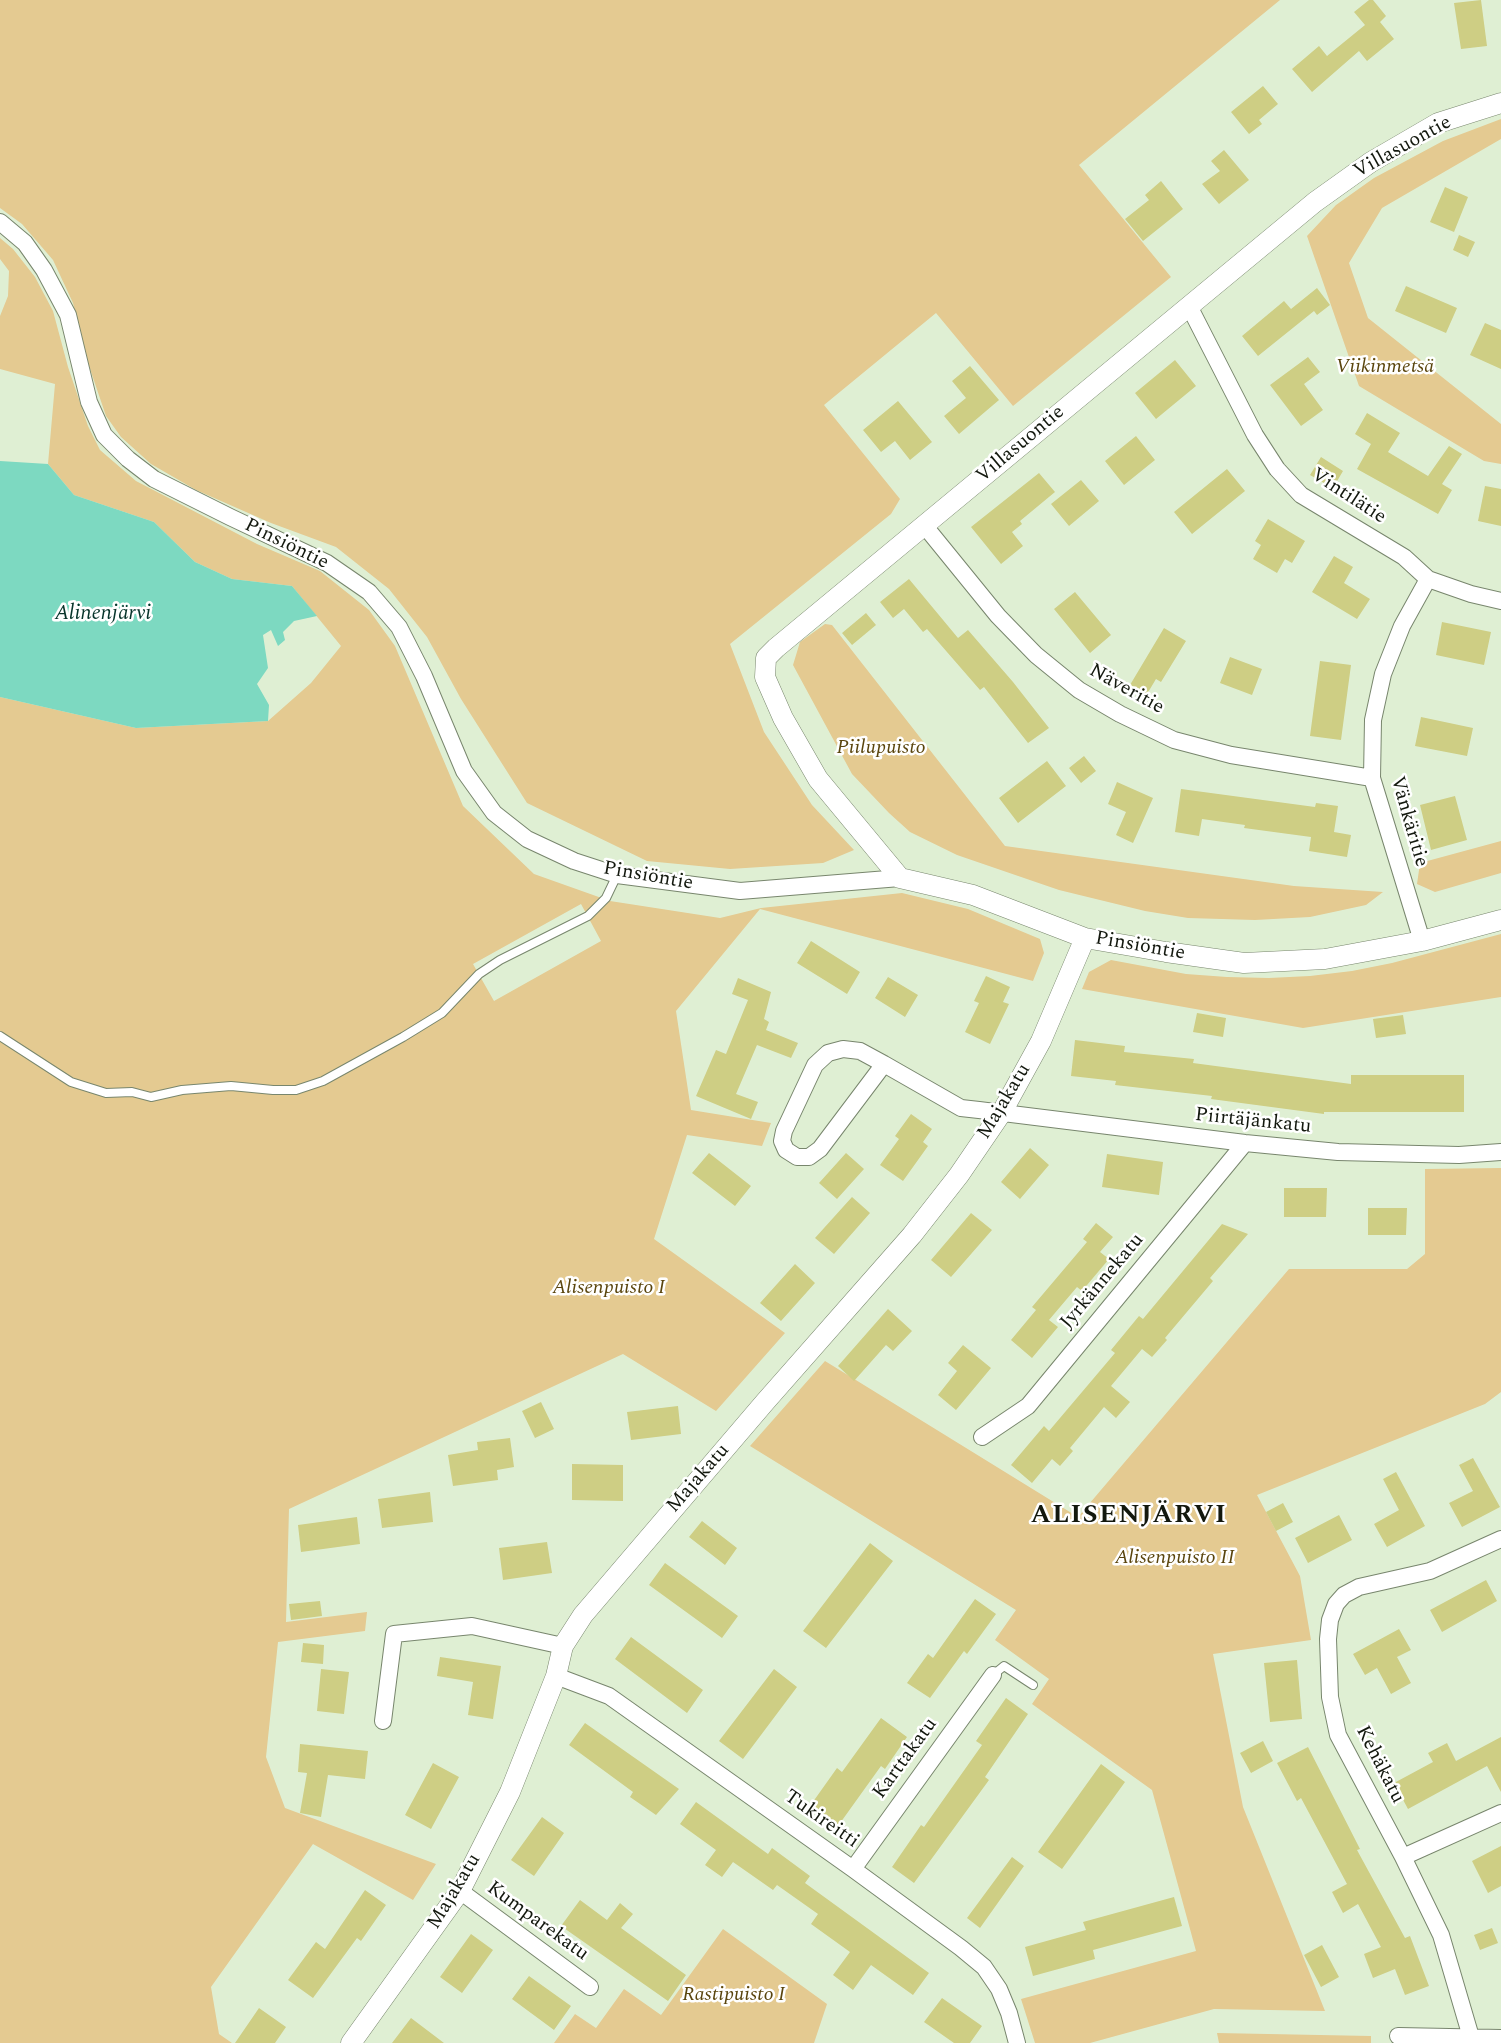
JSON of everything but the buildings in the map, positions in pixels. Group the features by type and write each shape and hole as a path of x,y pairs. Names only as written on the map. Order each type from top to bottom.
{"street":[{"name":"Villasuontie","path":"900,878 818,779 783,717 765,677 766,658 1315,202 1371,162 1438,123 1501,103"},
{"name":"Pinsiöntie","path":"0,222 25,243 38,261 68,315 89,402 104,435 128,459 154,479 230,518 327,563 369,591 399,627 464,771 494,813 527,839 574,861 617,875 740,891 900,878 972,895 1085,938 1244,963 1325,959 1422,941 1501,920"},
{"name":"Vintilätie","path":"1189,306 1255,435 1277,469 1301,495 1404,557 1428,579 1471,594 1501,601"},
{"name":"Näveritie","path":"924,525 998,616 1036,655 1079,690 1120,714 1174,740 1230,755 1372,778"},
{"name":"Vänkäritie","path":"1422,941 1372,778 1373,720 1383,675 1402,626 1428,579"},
{"name":"Majakatu","path":"351,2043 460,1891 510,1792 556,1676 563,1646 583,1615 765,1402 912,1235 959,1175 1002,1112 1041,1041 1085,938"},
{"name":"Piirtäjänkatu","path":"884,1064 820,1149 809,1157 797,1157 786,1150 782,1141 784,1131 815,1065 828,1053 843,1049 860,1050 961,1108 1245,1143 1338,1152 1458,1155 1501,1152"},
{"name":"Jyrkännekatu","path":"982,1437 1028,1406 1245,1143"},
{"name":"Kehäkatu","path":"1471,2037 1441,1935 1403,1857 1338,1735 1330,1697 1330,1620 1336,1604 1344,1595 1359,1587 1430,1571 1501,1539"},
{"path":"383,1721 394,1634 472,1626 563,1646"},
{"name":"Karttakatu","path":"853,1869 993,1675"},
{"name":"Tukireitti","path":"556,1676 609,1696 853,1869 984,1967 999,1989 1009,2013 1017,2043"},
{"path":"1403,1857 1501,1813"},
{"name":"Kumparekatu","path":"460,1891 590,1987"},
{"path":"1398,2036 1501,2038"}],"lane":[{"path":"0,1036 70,1082 106,1093 132,1092 151,1097 182,1090 231,1086 296,1090 323,1081 403,1037 442,1012 479,974 500,960 588,916 606,898 617,875"},
{"path":"993,1675 1004,1666 1033,1685"}],"green space":[{"path":"0,0 1280,0 1079,165 1171,277 1013,406 936,313 824,405 900,499 891,514 730,644 764,732 812,805 854,850 823,863 730,869 647,861 527,803 461,699 427,637 389,589 336,547 271,523 196,490 151,464 121,437 106,416 88,363 73,303 53,260 22,224 0,208"},
{"name":"Viikinmetsä","path":"1501,119 1501,139 1382,208 1349,263 1368,318 1501,424 1501,464 1484,461 1359,386 1307,236 1336,205 1374,178 1443,141"},
{"name":"Alisenpuisto I","path":"0,238 13,249 35,277 53,311 68,367 88,426 100,450 136,481 257,544 320,571 369,610 395,646 463,806 534,874 610,901 720,918 761,908 902,893 968,909 1040,939 1044,953 1033,981 760,909 676,1011 691,1110 771,1123 762,1146 687,1135 654,1239 785,1333 716,1411 623,1354 289,1509 286,1622 367,1612 365,1631 278,1642 266,1757 285,1808 436,1864 413,1900 313,1844 211,1987 219,2034 232,2043 0,2043 0,697 136,728 268,721 311,683 341,646 292,586 232,579 195,562 154,522 74,495 48,464 55,384 0,369 0,316 8,296 9,271 0,259","holes":["581,904 601,941 494,1001 473,964"]},
{"name":"Piilupuisto","path":"825,624 832,625 1005,846 1294,886 1383,892 1366,905 1310,917 1255,920 1188,918 1145,911 1059,890 957,855 910,832 852,774 793,665 800,642"},
{"path":"1501,841 1501,873 1435,892 1417,884 1420,863"},
{"path":"1501,934 1501,997 1303,1028 1082,989 1089,972 1111,960 1186,974 1269,978 1310,976 1392,963"},
{"name":"Alisenpuisto II","path":"1501,1168 1501,1392 1485,1404 1257,1495 1300,1576 1311,1640 1213,1654 1243,1807 1325,2011 1214,2009 1090,2043 1035,2043 1021,1999 1196,1951 1152,1790 1032,1704 1049,1679 995,1640 1016,1610 750,1446 825,1361 1078,1517 1289,1269 1407,1269 1425,1254 1425,1169"},
{"name":"Rastipuisto I","path":"723,1929 827,2004 814,2043 554,2043 575,2014 596,2028 624,1989 661,2015"},
{"path":"1217,2033 1371,2036 1371,2043 1219,2043"}],"water":[{"name":"Alinenjärvi","path":"0,461 48,464 74,495 154,522 195,562 232,579 292,586 317,616 294,621 283,632 285,640 278,646 271,630 263,635 268,668 257,684 269,705 268,721 136,728 0,697"}],"district":[{"name":"ALISENJÄRVI","path":"1129,1517"}]}
